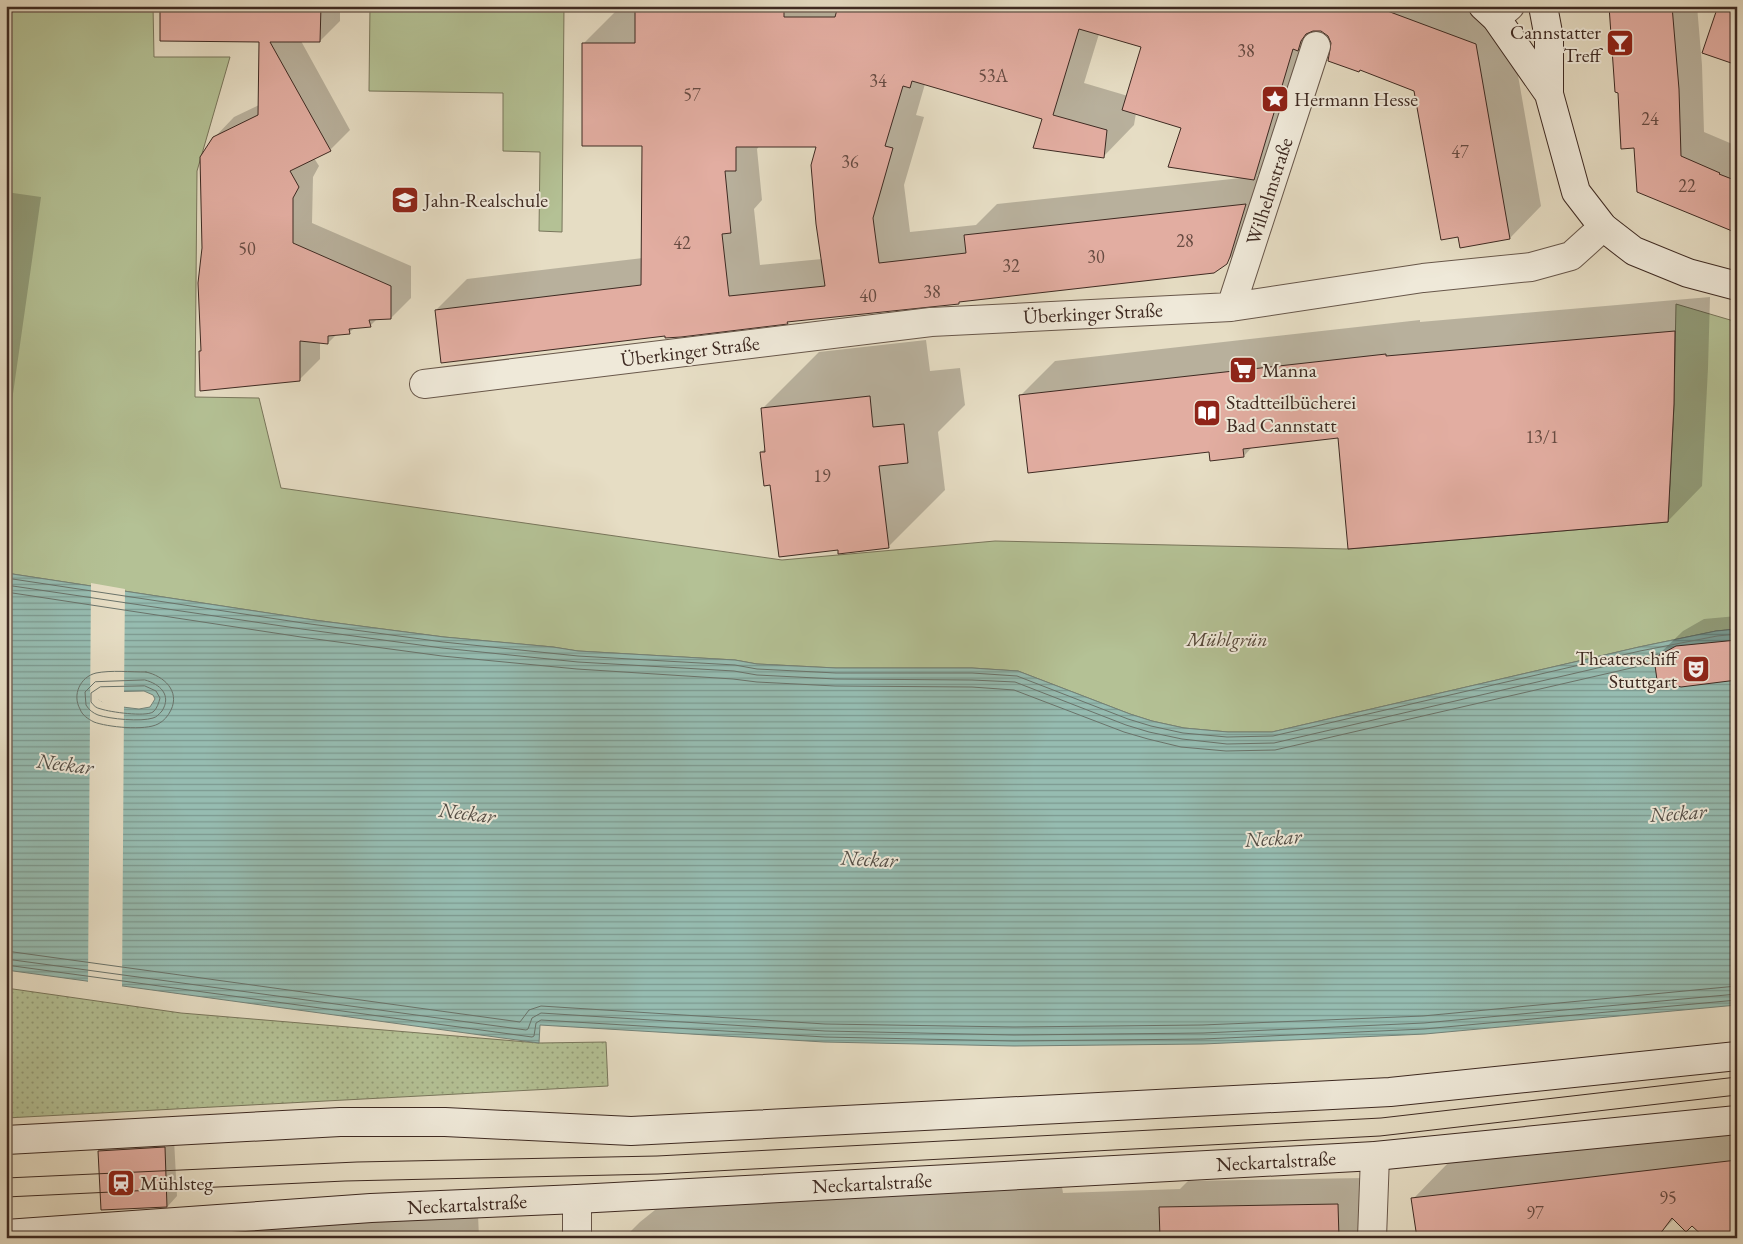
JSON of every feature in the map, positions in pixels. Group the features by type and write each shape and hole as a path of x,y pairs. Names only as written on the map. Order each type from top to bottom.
{"main road":[{"path":"1543,6 1549,38 1549,94 1576,192 1604,227 1634,251 1688,273 1737,286"},
{"path":"1496,10 1549,94"},
{"name":"Wilhelmstraße","path":"1231,307 1316,46"},
{"name":"Überkinger Straße","path":"424,384 931,322 1231,307 1424,278 1531,267 1571,256 1604,227"},
{"path":"6,1140 340,1122 445,1122 631,1131 1390,1092 1737,1056"},
{"name":"Neckartalstraße","path":"6,1234 371,1208 577,1199 1375,1156 1737,1120"},
{"path":"1372,1238 1375,1156"},
{"path":"576,1238 577,1199"}],"green space":[{"name":"Mühlgrün","path":"6,6 153,6 154,57 230,57 197,171 195,397 259,398 281,488 782,560 995,541 1348,549 1668,522 1674,404 1676,304 1737,322 1737,629 1716,631 1639,647 1272,732 1228,732 1184,728 1152,721 1018,671 972,668 836,668 578,651 444,637 314,620 6,573"},
{"path":"370,6 564,6 562,232 539,231 540,152 503,151 503,93 369,91"},
{"path":"6,988 181,1013 539,1043 606,1042 608,1086 6,1118"}],"water":[{"name":"Neckar","path":"6,573 314,620 444,637 578,651 836,668 972,668 1018,671 1152,721 1184,728 1228,732 1272,732 1639,647 1716,631 1737,629 1737,1005 1425,1034 1203,1044 1014,1046 824,1042 540,1025 539,1043 6,970","holes":["144,691 153,695 155,699 150,707 139,709 106,705 95,698 100,692"]}],"pier":[{"path":"91,583 125,589 124,694 101,694 98,697 102,702 124,705 122,988 88,983"}],"building":[{"path":"160,6 321,6 320,42 270,42 331,151 290,171 299,187 293,198 293,243 391,286 391,319 369,320 371,327 349,329 350,334 328,336 328,344 300,341 300,381 200,391 199,351 201,351 198,283 202,248 200,157 213,137 258,115 259,42 160,41"},
{"path":"635,6 784,6 784,17 835,17 838,6 1374,6 1476,44 1510,239 1460,248 1458,237 1441,240 1414,91 1360,70 1359,72 1328,61 1331,43 1328,36 1321,31 1313,31 1306,34 1301,41 1298,51 1293,49 1254,180 1168,167 1181,128 1122,110 1141,47 1079,29 1053,115 1107,130 1104,158 1033,148 1042,119 912,81 910,88 903,86 885,146 893,148 873,218 879,263 966,253 964,235 1246,204 1227,264 1214,273 959,302 959,304 787,322 788,324 681,337 665,338 665,336 441,363 435,310 641,285 642,146 582,146 582,43 635,43","holes":["736,147 816,147 811,165 816,224 825,286 729,296 722,234 731,233 725,171 736,171"]},
{"path":"1609,6 1672,6 1679,89 1681,156 1737,181 1737,233 1637,192 1634,148 1621,149 1618,93 1615,92"},
{"path":"1718,6 1737,6 1737,65 1702,53"},
{"path":"1675,331 1674,404 1668,522 1348,549 1338,438 1243,449 1244,457 1210,461 1209,452 1028,473 1019,395 1386,354 1386,356"},
{"path":"870,396 873,427 904,424 908,463 879,466 889,548 838,554 838,550 779,557 770,485 764,486 760,452 765,452 761,408"},
{"name":"Theaterschiff Stuttgart","path":"1737,640 1737,680 1681,687 1657,680 1654,658 1676,646"},
{"path":"165,1147 167,1207 101,1210 98,1151"},
{"path":"1737,1160 1737,1238 1705,1238 1692,1226 1686,1232 1672,1218 1657,1238 1625,1238 1621,1234 1593,1238 1417,1238 1411,1198"},
{"path":"1338,1204 1339,1238 1160,1238 1159,1207"}],"tram line":[{"path":"6,1178 357,1162 657,1156 1381,1118 1737,1077"},
{"path":"6,1197 345,1181 658,1174 1380,1136 1737,1095"}],"place":[{"name":"Cannstatter Treff","path":"1620,43"},
{"name":"Hermann Hesse","path":"1275,99"},
{"name":"Jahn-Realschule","path":"405,200"},
{"name":"Manna","path":"1243,370"},
{"name":"Stadtteilbücherei Bad Cannstatt","path":"1207,413"},
{"name":"Theaterschiff Stuttgart","path":"1696,669"},
{"name":"Mühlsteg","path":"121,1183"}]}
